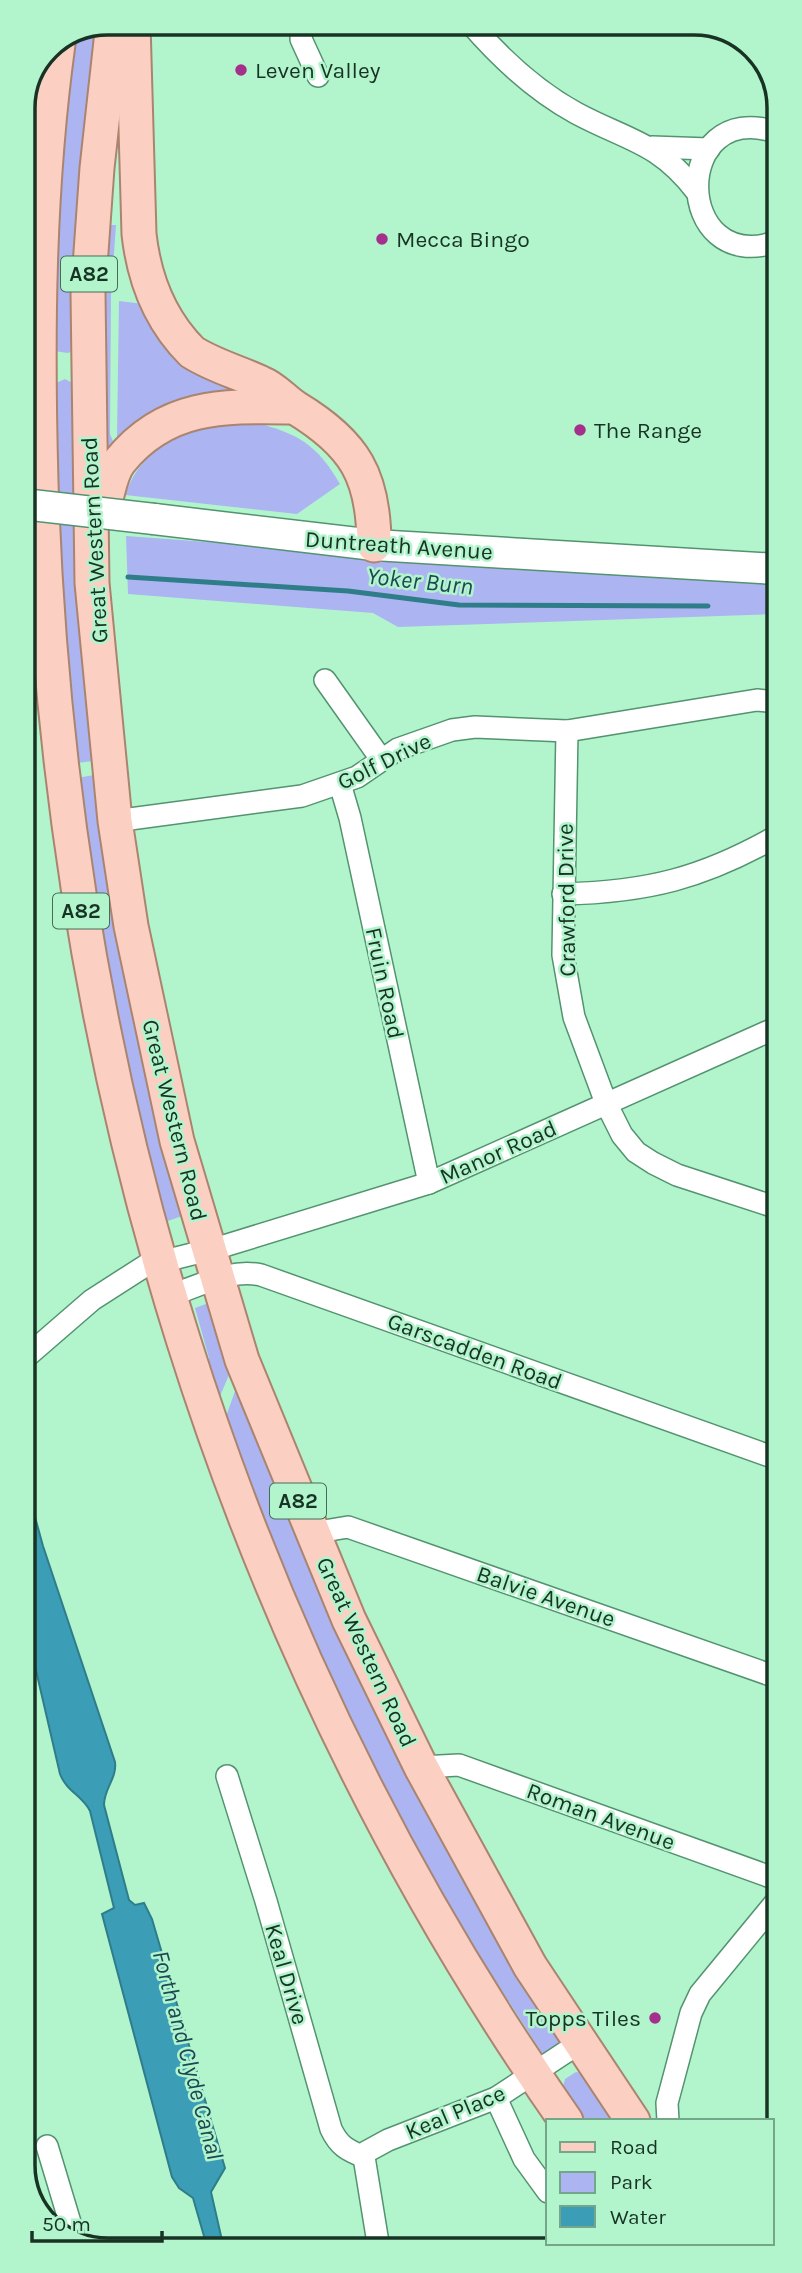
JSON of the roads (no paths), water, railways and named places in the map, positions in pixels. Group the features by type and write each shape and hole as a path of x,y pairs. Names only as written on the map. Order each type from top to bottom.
{"main road":[{"name":"Great Western Road","path":"112,35 97,168 88,293 95,630 102,666 116,821 131,926 159,1064 208,1249 256,1399 360,1644 421,1768 530,1966 632,2119"},
{"path":"133,35 139,234 142,266 155,301 181,341 192,352 280,392 293,407 331,431 358,466 372,502 374,545"},
{"name":"A82","path":"54,60 35,133 39,256 40,458 53,699 78,896 114,1083 161,1262 209,1424 289,1630 385,1826 463,1965 533,2075 565,2119"},
{"path":"91,526 104,507 109,480 120,462 164,426 215,406 293,407"},
{"path":"35,449 40,458"}],"street":[{"path":"301,35 318,76"},
{"path":"480,35 496,53 533,85 575,112 652,147 684,174 696,191"},
{"path":"767,129 739,130 728,134 709,149 697,173 696,191 700,209 711,228 732,242 767,248"},
{"path":"652,147 709,149"},
{"name":"Duntreath Avenue","path":"35,505 374,545 767,568"},
{"path":"325,680 381,759"},
{"name":"Golf Drive","path":"116,821 302,796 356,777 381,759 421,740 464,729 567,731 757,700 767,701"},
{"name":"Crawford Drive","path":"567,731 563,955 569,997 606,1103 622,1135 636,1152 653,1163 677,1175 767,1204"},
{"name":"Fruin Road","path":"340,784 350,817 429,1183"},
{"path":"563,894 606,893 669,883 730,861 767,841"},
{"name":"Manor Road","path":"35,1350 92,1300 136,1271 429,1183 767,1032"},
{"name":"Garscadden Road","path":"171,1295 229,1274 245,1271 261,1275 767,1455"},
{"name":"Balvie Avenue","path":"312,1533 348,1527 767,1674"},
{"name":"Roman Avenue","path":"421,1768 458,1765 767,1876"},
{"name":"Keal Drive","path":"227,1776 270,1912 331,2129 337,2143 345,2150 364,2157"},
{"path":"668,2119 667,2103 691,2013 701,1994 767,1913"},
{"name":"Keal Place","path":"364,2157 388,2140 496,2098 581,2042"},
{"path":"496,2098 524,2159 546,2189"},
{"path":"47,2146 72,2228"},
{"path":"364,2157 377,2238"}],"water":[{"name":"Forth and Clyde Canal","path":"35,1517 115,1762 104,1805 129,1900 135,1905 144,1903 152,1919 225,2168 211,2192 221,2238 205,2238 193,2198 179,2188 172,2177 102,1914 114,1908 90,1811 60,1774 35,1666"}],"waterway":[{"name":"Yoker Burn","path":"128,577 348,591 459,605 708,606"}],"place":[{"name":"Leven Valley","path":"241,70"},
{"name":"Mecca Bingo","path":"382,239"},
{"name":"The Range","path":"580,430"},
{"name":"Topps Tiles","path":"655,2018"}]}
